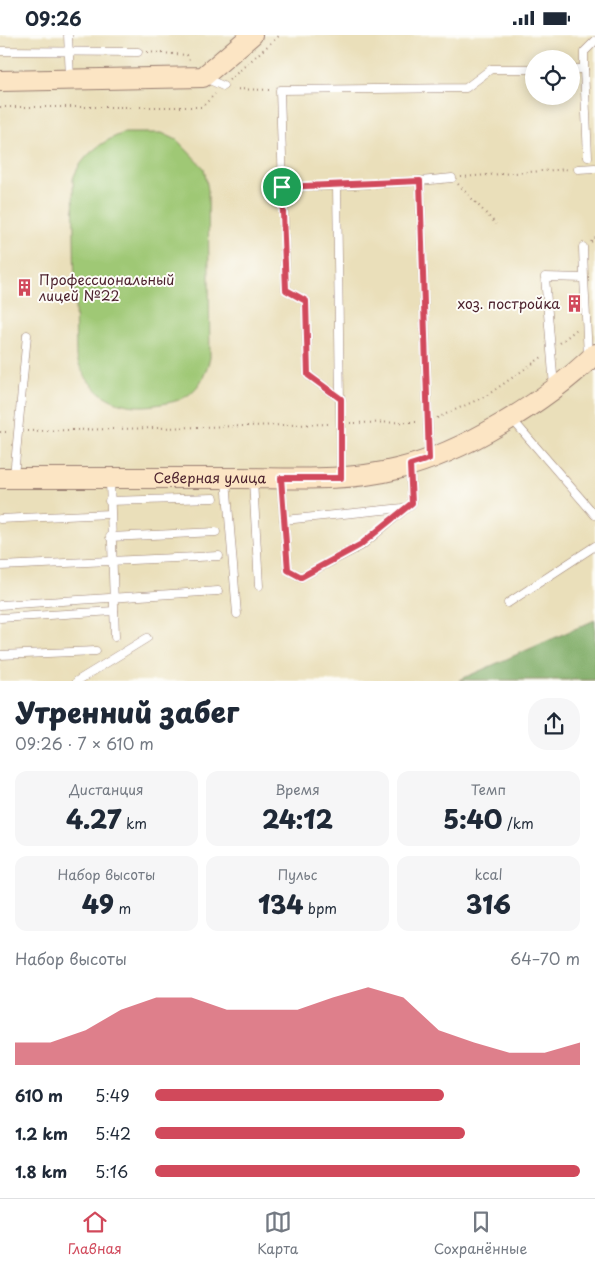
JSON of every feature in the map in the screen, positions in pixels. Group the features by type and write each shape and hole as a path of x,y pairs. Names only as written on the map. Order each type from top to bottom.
{"street":[{"path":"0,81 70,80 197,71 252,35"},
{"name":"Северная улица","path":"7,478 341,478 369,475 420,462 471,440 511,417 554,388 591,357"}],"lane":[{"path":"68,35 70,80"},
{"path":"588,157 584,52 595,41"},
{"path":"0,51 138,52"},
{"path":"341,399 308,375 306,301 286,290 280,90 466,89 491,69 525,69"},
{"path":"197,71 223,86"},
{"path":"578,169 595,168"},
{"path":"282,187 337,186 452,178"},
{"path":"281,478 288,570 301,577 360,545 403,508 412,503 428,421 420,181"},
{"path":"337,186 341,478"},
{"path":"582,247 586,321 591,357"},
{"path":"554,388 545,277 584,278"},
{"path":"7,478 18,431 27,335"},
{"path":"511,417 595,515"},
{"path":"110,478 110,537 115,637"},
{"path":"226,478 237,614"},
{"path":"252,478 259,586"},
{"path":"109,501 214,498"},
{"path":"284,520 403,508"},
{"path":"0,519 110,514"},
{"path":"110,537 216,532"},
{"path":"508,603 595,546"},
{"path":"0,566 219,556"},
{"path":"0,605 218,591"},
{"path":"0,618 114,611"},
{"path":"77,681 147,639"},
{"path":"0,655 96,651"}],"path":[{"path":"0,107 202,107 280,35"},
{"path":"138,52 187,55 197,71"},
{"path":"236,91 280,90"},
{"path":"452,178 578,169"},
{"path":"452,178 496,224"},
{"path":"0,432 428,421 454,413 486,397 551,351 586,321"}],"green space":[{"path":"124,133 162,133 177,140 204,168 208,190 210,358 206,372 196,388 182,399 146,406 120,403 98,392 82,371 76,357 73,179 81,163 93,150 108,140"},
{"path":"595,620 595,680 459,680"}],"place":[{"name":"Профессиональный лицей №22","path":"25,288"},
{"name":"хоз. постройка","path":"574,304"}],"route":[{"path":"420,181 429,459 410,465 412,503 403,508 360,545 301,577 288,570 281,478 341,478 341,399 308,375 306,301 286,290 282,187 420,181"}]}
